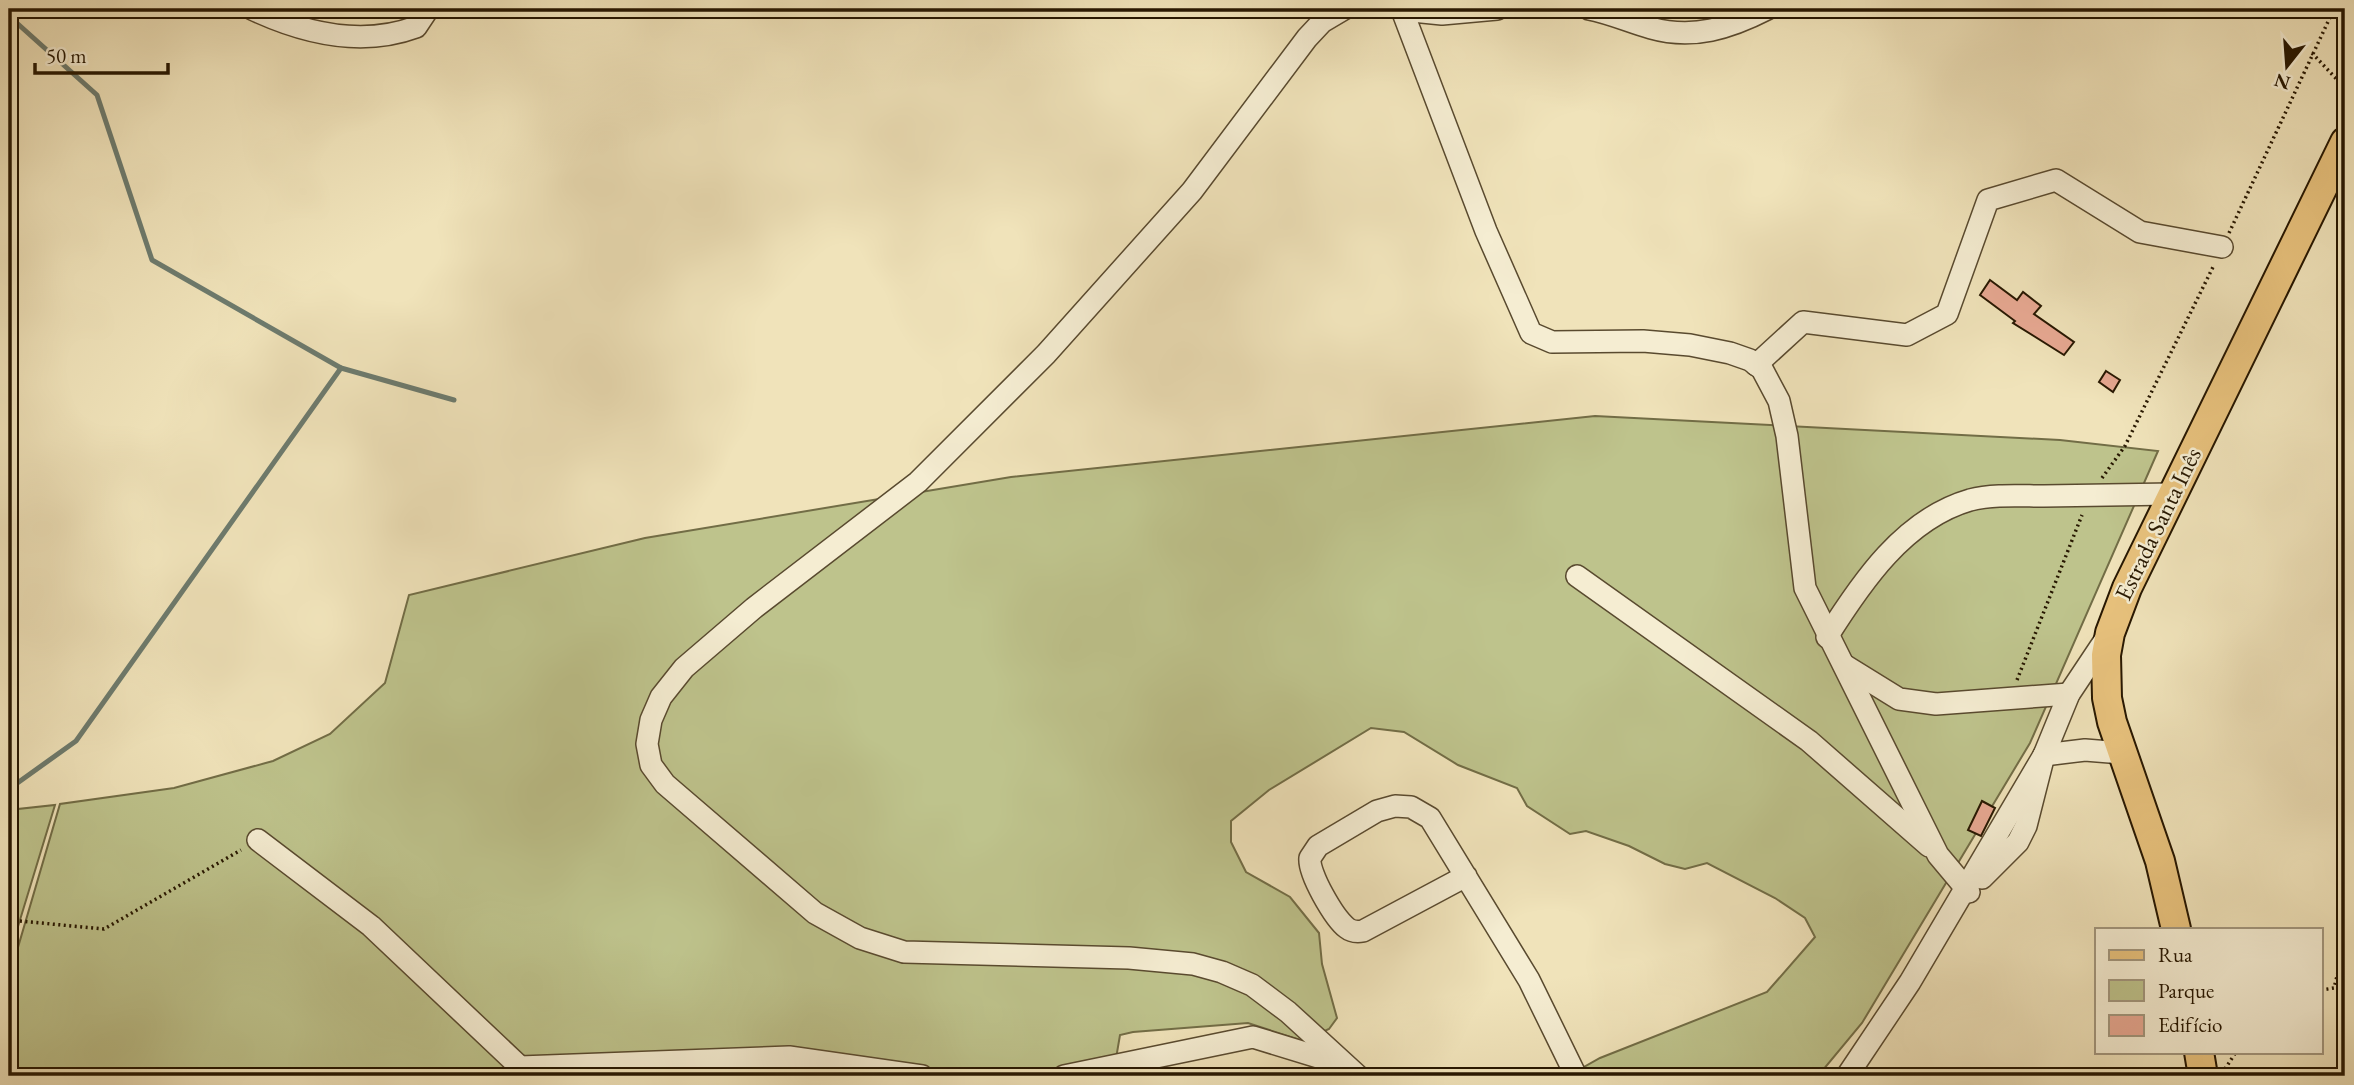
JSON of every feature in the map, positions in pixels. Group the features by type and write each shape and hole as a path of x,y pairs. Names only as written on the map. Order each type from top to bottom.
{"main road":[{"name":"Estrada Santa Inês","path":"2176,928 2160,861 2122,753 2107,698 2106,655 2110,633 2127,587 2345,142"},
{"path":"2199,1054 2203,1076"}],"street":[{"path":"252,9 308,31 377,37 416,27 428,9"},
{"path":"1344,9 1322,22 1307,38 1192,191 1037,364 918,482 754,608 684,668 661,697 651,720 647,744 652,765 665,784 816,913 860,938 904,952 1129,958 1193,964 1222,971 1252,985 1288,1012 1352,1071"},
{"path":"1497,9 1441,14 1401,9 1486,231 1531,333 1552,342 1643,341 1690,345 1730,353 1756,365 1769,378 1779,401 1787,436 1805,588 1827,637 1938,855"},
{"path":"1589,9 1653,29 1681,33 1709,32 1741,22 1767,9"},
{"path":"1756,365 1803,322 1907,335 1947,314 1987,200 2056,180 2140,232 2222,247"},
{"path":"1827,637 1861,582 1906,537 1942,511 1971,500 1990,497 2172,494"},
{"path":"1577,576 1809,741 1938,855 1966,891"},
{"path":"1847,1076 1966,891 2045,755 2069,694 2110,633"},
{"path":"1843,665 1899,699 1936,704 2069,694"},
{"path":"2045,755 2085,750 2122,753"},
{"path":"1466,876 1363,932 1354,932 1340,922 1311,873 1310,858 1318,846 1377,811 1395,806 1411,807 1430,818 1466,876 1529,980 1576,1076"},
{"path":"258,840 372,926 520,1067 789,1057 922,1076"},
{"path":"1064,1076 1253,1037 1352,1071"}],"path":[{"path":"2009,700 2089,495 2124,446 2222,247 2334,9"},
{"path":"2312,53 2345,88"},
{"path":"9,920 104,929 258,840"},
{"path":"2322,990 2334,988 2345,945"},
{"path":"2220,1076 2235,1054"}],"green space":[{"path":"1595,416 2060,440 2158,451 2030,743 1862,1023 1818,1076 1587,1076 1584,1067 1600,1058 1767,992 1815,937 1805,918 1775,898 1707,863 1685,869 1665,864 1629,846 1586,831 1570,834 1527,806 1517,788 1458,765 1404,732 1371,728 1269,790 1231,821 1231,842 1246,872 1290,897 1319,933 1322,964 1337,1018 1329,1029 1303,1041 1248,1023 1133,1032 1120,1035 1113,1076 9,1076 9,978 60,804 174,788 273,761 330,734 385,683 409,595 645,538 1011,477"},
{"path":"55,805 9,956 9,810"}],"building":[{"path":"1990,280 2017,300 2023,292 2041,306 2034,314 2074,342 2064,355 2013,323 2015,321 1980,295"},
{"path":"2106,371 2120,380 2113,392 2099,382"},
{"path":"1982,801 1995,808 1981,836 1968,830"}],"waterway":[{"path":"9,16 97,95 152,260 341,368 454,400"},
{"path":"9,789 76,741 341,368"}]}
